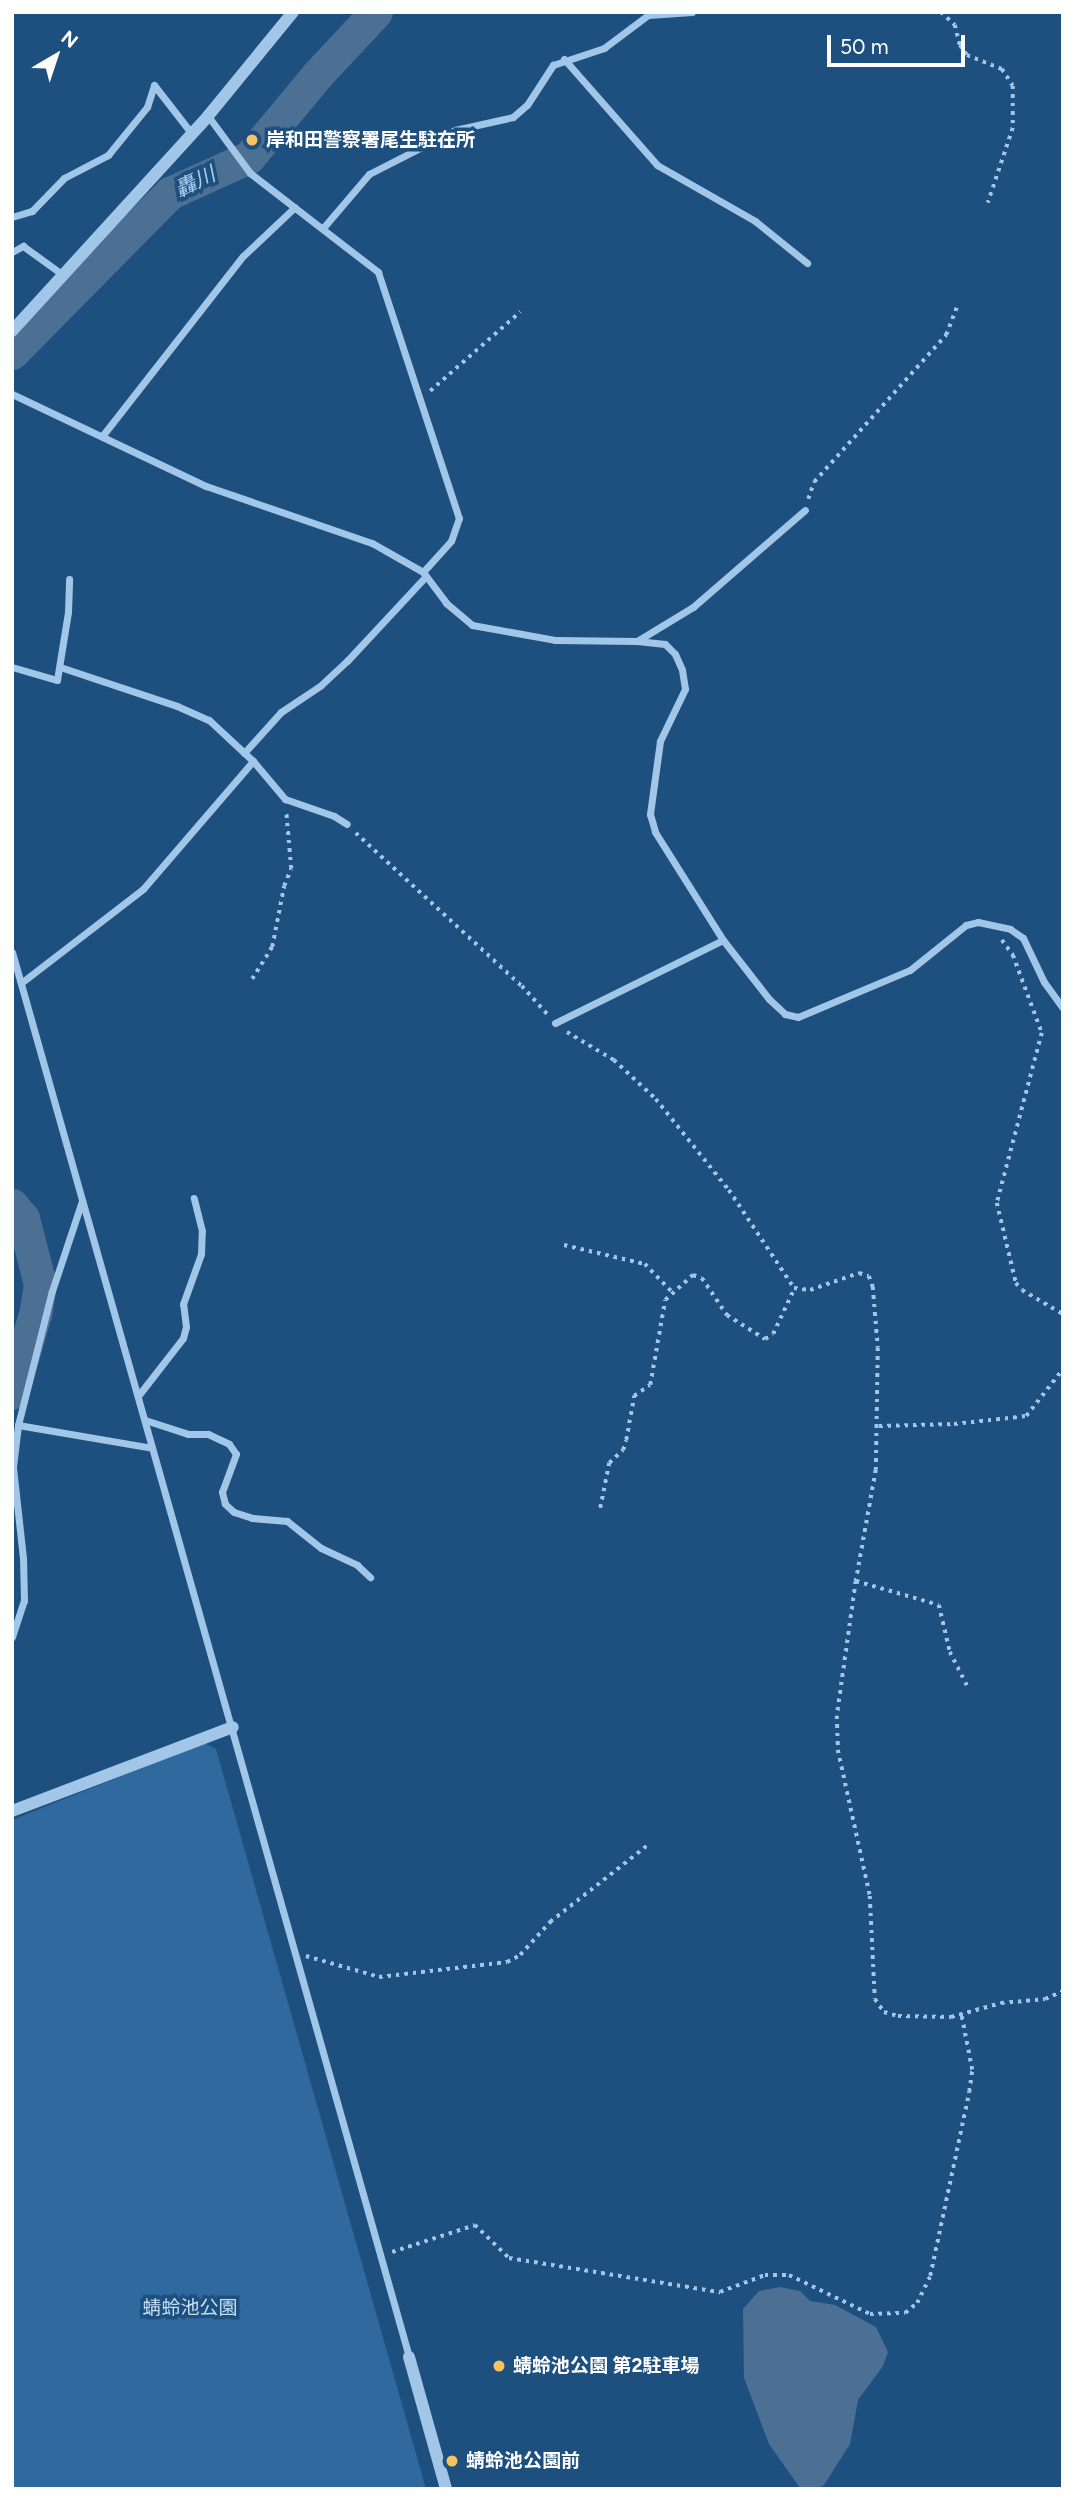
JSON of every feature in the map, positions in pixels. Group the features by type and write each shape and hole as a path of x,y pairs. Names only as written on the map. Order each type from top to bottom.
{"street":[{"path":"12,331 208,116 293,12"},
{"path":"323,228 369,174 455,130 513,117 527,105 553,65 604,48 648,15 692,12"},
{"path":"564,60 657,165 755,221 807,263"},
{"path":"12,217 32,211 64,178 108,155 148,107 154,85 192,134"},
{"path":"208,116 250,173 378,272 459,518 451,541 347,661 320,686 282,712 244,753"},
{"path":"103,435 243,256 295,207"},
{"path":"12,252 23,246 63,275"},
{"path":"12,394 206,486 372,543 425,574 446,603 472,625 555,640 637,640 665,644 676,654 685,689 660,741 649,814 723,940 769,999 785,1014 798,1017 910,970 966,925 978,922 1010,929 1023,938 1044,982 1063,1008"},
{"path":"637,640 693,607 805,510"},
{"path":"12,667 57,680 68,612 69,579"},
{"path":"60,667 177,706 209,720 253,761 285,799 334,816 347,824"},
{"path":"21,983 143,889 253,761"},
{"path":"555,1023 723,940"},
{"path":"12,952 446,2489"},
{"path":"138,1396 183,1338 186,1327 183,1304 201,1254 202,1231 194,1198"},
{"path":"12,1637 24,1601 23,1558 13,1467 17,1422 52,1291 82,1200"},
{"path":"145,1420 188,1434 208,1434 229,1444 236,1454 222,1492 225,1504 234,1512 252,1518 287,1521 321,1548 357,1565 370,1577"},
{"path":"17,1422 152,1448"},
{"path":"12,1811 233,1727"}],"path":[{"path":"941,12 955,25 960,45 967,55 1002,69 1013,86 1013,128 988,203"},
{"path":"805,510 814,482 946,335 957,306"},
{"path":"420,398 520,312"},
{"path":"252,979 272,947 284,886 291,869 285,799"},
{"path":"347,824 522,986 555,1023 614,1060 656,1099 729,1190 794,1288 810,1290 859,1273 869,1276 878,1348 876,1470 856,1581 837,1716 838,1750 867,1874 874,1999 884,2012 898,2016 951,2017 1001,2003 1045,1999 1063,1991"},
{"path":"978,922 1003,941 1013,955 1042,1032 997,1203 1016,1283 1022,1290 1063,1314"},
{"path":"564,1245 645,1265 673,1293"},
{"path":"600,1508 609,1463 623,1450 634,1396 650,1385 665,1300 693,1275 702,1278 727,1315 765,1339 773,1334 794,1288"},
{"path":"878,1426 954,1424 1026,1416 1063,1368"},
{"path":"856,1581 939,1605 950,1652 968,1687"},
{"path":"294,1952 379,1977 508,1962 520,1955 550,1922 649,1844"},
{"path":"380,2256 475,2225 509,2258 720,2292 765,2274 789,2275 870,2314 905,2313 917,2303 930,2276 969,2092 972,2070 961,2014"}],"green space":[{"name":"蜻蛉池公園","path":"204,1743 216,1749 426,2489 12,2489 12,1820"}],"shaded area":[{"path":"780,2287 800,2291 810,2301 835,2305 876,2327 888,2352 883,2366 858,2400 850,2444 824,2485 816,2489 800,2488 769,2444 744,2378 743,2309 759,2291"}],"waterway":[{"name":"轟川","path":"12,353 170,193 249,157 317,75 376,12"},
{"path":"12,1205 23,1218 40,1284 35,1314 12,1393"}],"place":[{"name":"岸和田警察署尾生駐在所","path":"252,140"},
{"name":"蜻蛉池公園 第2駐車場","path":"499,2366"},
{"name":"蜻蛉池公園前","path":"452,2461"}]}
